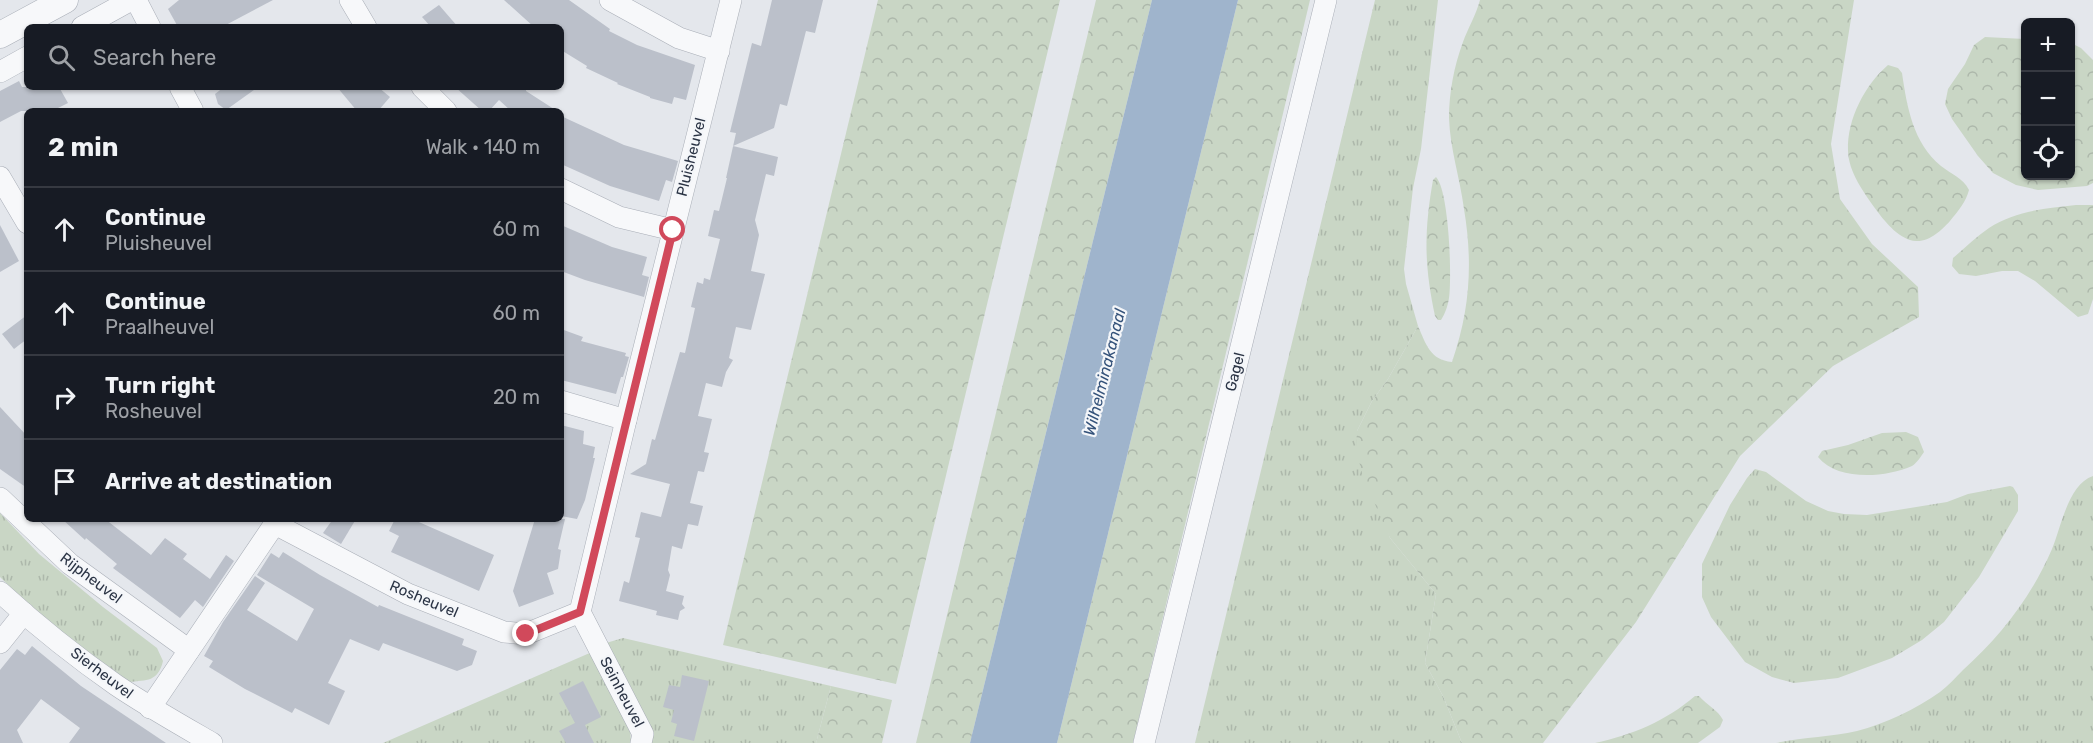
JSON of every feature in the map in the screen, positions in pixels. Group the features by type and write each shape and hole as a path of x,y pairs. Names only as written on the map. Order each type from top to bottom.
{"street":[{"path":"0,35 65,0"},
{"path":"87,24 131,0"},
{"path":"136,0 148,24"},
{"path":"350,0 364,24"},
{"path":"610,0 679,38 719,51"},
{"name":"Pluisheuvel","path":"580,612 731,0"},
{"name":"Gagel","path":"1144,743 1326,0"},
{"path":"0,72 24,59"},
{"path":"182,90 191,108"},
{"path":"425,90 443,108"},
{"path":"0,177 24,218"},
{"path":"564,190 619,217 673,230"},
{"path":"564,402 626,420"},
{"name":"Rijpheuvel","path":"0,498 24,521"},
{"name":"Rijpheuvel","path":"25,522 70,564 189,650"},
{"path":"150,708 276,522"},
{"name":"Rosheuvel","path":"279,522 408,594 504,632 526,634 580,612"},
{"name":"Sierheuvel","path":"0,592 115,684 150,708 212,743"},
{"name":"Seinheuvel","path":"580,612 643,734 641,743"},
{"path":"0,643 24,613"}],"green space":[{"path":"878,0 1060,0 896,684 723,645"},
{"path":"1096,0 1152,0 970,743 916,743"},
{"path":"1238,0 1310,0 1133,743 1057,743"},
{"path":"1375,0 1438,0 1421,149 1413,188 1404,269 1418,326 1388,379 1372,401 1357,431 1390,538 1436,594 1425,663 1443,696 1462,743 1195,743"},
{"path":"1480,0 1854,0 1831,144 1840,199 1872,244 1918,287 1919,317 1833,366 1740,456 1636,622 1543,743 1462,743 1443,696 1425,663 1436,594 1390,538 1363,477 1356,449 1357,431 1372,401 1388,379 1418,326 1430,350 1445,361 1452,362 1458,343 1466,305 1469,267 1467,229 1451,141 1449,109 1457,60"},
{"path":"1985,37 2021,39 2021,180 2075,180 2075,45 2093,60 2093,183 2087,186 2038,190 2016,185 1993,173 1978,156 1952,119 1945,104 1948,89 1965,64 1974,45"},
{"path":"1888,65 1898,68 1902,73 1909,111 1924,147 1931,157 1960,179 1969,190 1961,206 1947,224 1926,240 1916,241 1904,238 1885,221 1858,182 1849,158 1848,138 1859,103 1872,82"},
{"path":"1436,177 1444,199 1450,254 1449,298 1441,320 1435,316 1426,248 1430,198 1433,180"},
{"path":"2093,205 2093,299 2088,314 2078,317 2035,281 2018,271 2002,271 1976,276 1959,274 1952,266 1953,258 1984,231 1999,222 2031,211"},
{"path":"1906,432 1918,437 1924,452 1914,465 1901,470 1875,475 1849,474 1826,465 1818,457 1822,451 1882,433"},
{"path":"1755,469 1766,472 1806,501 1828,511 1844,514 1867,515 1947,502 1968,494 2010,486 2018,495 2018,511 1979,577 1944,622 1922,640 1892,658 1838,678 1794,683 1772,677 1745,662 1711,617 1702,597 1702,564 1730,505"},
{"path":"2093,476 2093,743 1776,743 1868,728 1911,710 1943,690 1990,644 2014,615 2044,566 2071,497 2084,481"},
{"path":"0,513 39,554 157,648 163,661 155,676 151,679 129,682 40,616 0,577"},
{"path":"623,638 831,686 816,743 649,743 606,643"},
{"path":"592,652 630,727 631,743 383,743"},
{"path":"831,686 892,700 882,743 816,743"},
{"path":"1695,696 1699,696 1723,720 1720,727 1698,743 1595,743 1648,726 1672,713"}],"water":[{"name":"Wilhelminakanaal","path":"1152,0 1238,0 1057,743 970,743"}],"building":[{"path":"179,0 273,0 228,24 176,24 168,9"},
{"path":"504,0 569,0 610,29 609,31 637,45 695,65 686,100 674,97 672,104 650,98 617,84 586,68 587,66 564,52 564,24 531,24"},
{"path":"772,0 823,0 815,33 806,31 787,106 780,104 774,128 733,146 736,133 730,132 752,43 761,46"},
{"path":"439,5 455,24 428,24 422,17"},
{"path":"19,81 24,90 61,90 68,103 58,108 24,108 24,111 0,122 0,91"},
{"path":"220,90 254,90 229,108 223,108 218,104 215,94"},
{"path":"340,90 382,90 390,97 381,108 354,108"},
{"path":"458,90 526,90 552,108 508,108 499,100 492,108 479,108"},
{"path":"564,117 624,145 678,161 672,182 666,180 659,201 610,186 564,165"},
{"path":"733,146 778,157 774,176 766,174 755,220 759,235 751,271 765,274 751,330 736,327 729,358 733,360 726,372 722,387 706,383 698,416 712,419 704,452 709,453 704,472 698,471 690,503 703,506 698,526 688,524 682,549 672,546 668,570 670,575 666,591 684,596 682,604 685,608 680,611 678,620 656,615 657,611 619,601 624,581 629,583 640,538 635,537 641,512 661,517 670,484 630,474 646,464 652,439 655,440 680,352 685,353 695,308 691,307 697,282 703,284 704,278 710,280 720,239 708,236 714,210 719,211"},
{"path":"0,225 19,261 0,272"},
{"path":"564,226 612,247 647,257 642,275 649,277 644,297 564,272"},
{"path":"24,317 24,341 14,349 2,334"},
{"path":"564,330 583,337 581,341 626,353 625,356 629,357 616,394 564,381"},
{"path":"0,407 24,433 24,486 0,469"},
{"path":"564,426 584,431 583,444 595,447 593,458 595,458 585,500 577,519 564,517"},
{"path":"565,519 558,549 561,550 558,569 547,573 554,594 519,607 513,591 534,522 564,522"},
{"path":"65,522 109,522 151,555 165,538 187,554 183,559 210,579 226,555 234,561 203,607 195,600 180,618 113,568 117,564 86,538 85,540"},
{"path":"331,522 354,522 341,544 323,533"},
{"path":"394,522 419,522 494,555 479,591 391,552 399,536 389,531"},
{"path":"283,552 378,607 379,605 464,639 462,645 477,651 472,665 457,671 383,643 379,651 350,639 328,683 345,691 329,725 295,708 292,713 245,689 209,667 213,661 204,656 223,622 255,576 265,583 247,610 297,641 314,609 257,575 271,553 279,558"},
{"path":"32,646 81,686 166,743 69,743 80,728 41,699 17,730 23,743 0,743 0,670 17,649 25,655"},
{"path":"682,675 709,681 694,741 674,736 677,724 671,722 674,710 663,707 669,685 680,687"},
{"path":"583,681 601,717 585,725 594,743 566,743 559,731 575,723 559,693"}],"route":[{"path":"526,634 580,612 673,230"}]}
